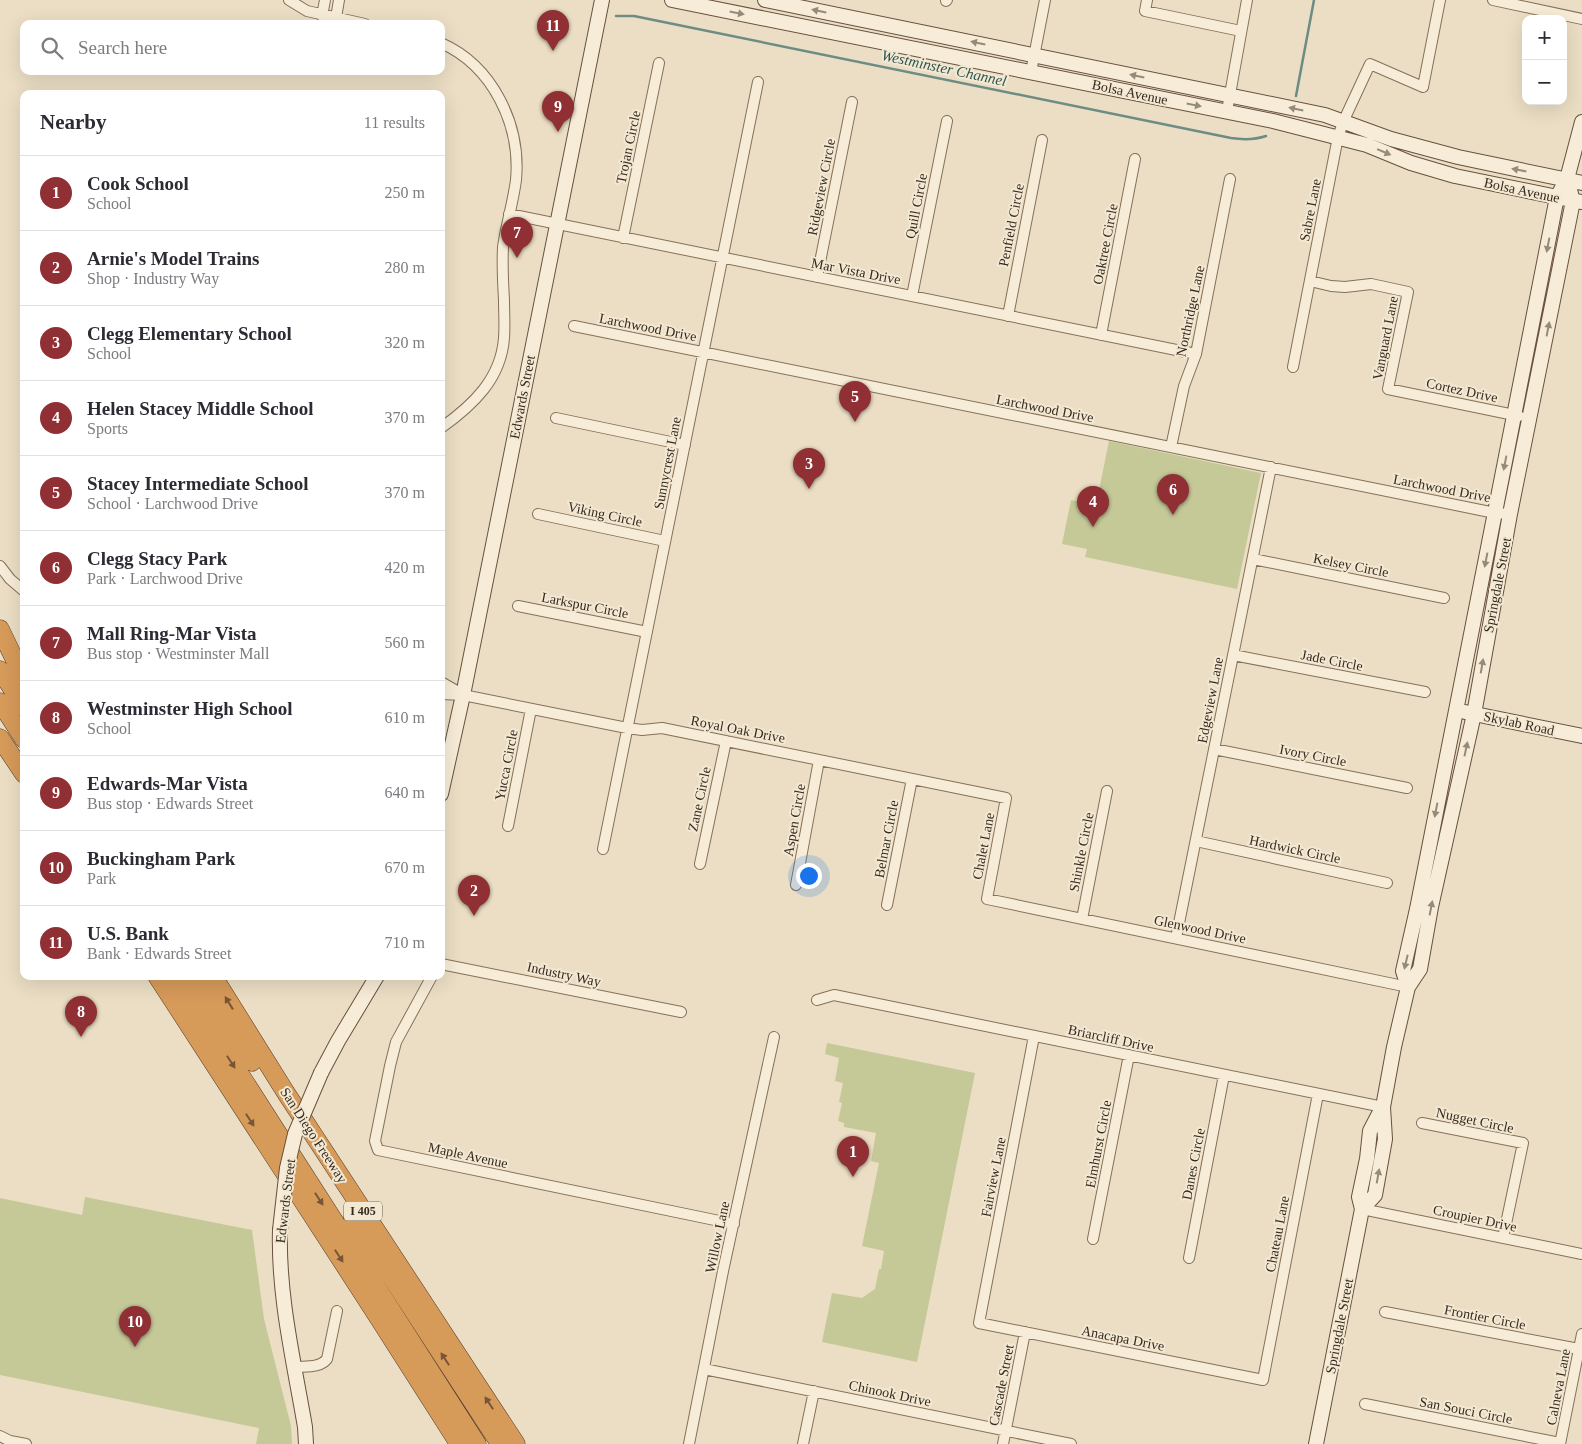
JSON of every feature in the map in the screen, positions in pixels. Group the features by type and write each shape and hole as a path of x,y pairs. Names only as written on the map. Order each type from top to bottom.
{"highway":[{"path":"0,629 20,672"},
{"path":"0,644 20,674"},
{"path":"0,670 20,701"},
{"path":"0,702 20,732"},
{"path":"3,743 20,768"},
{"path":"159,980 375,1311 459,1444"},
{"path":"180,980 477,1444"},
{"path":"200,980 500,1444"},
{"name":"San Diego Freeway","path":"215,980 292,1102 516,1444"}],"main road":[{"name":"Edwards Street","path":"445,776 463,695 602,0"},
{"name":"Bolsa Avenue","path":"672,0 1226,111 1367,145 1422,167 1455,176 1578,202"},
{"name":"Bolsa Avenue","path":"765,0 1325,114 1391,139 1458,158 1582,182"},
{"name":"Springdale Street","path":"1408,987 1404,971 1557,197 1567,179 1582,122"},
{"name":"Springdale Street","path":"1316,1444 1362,1209 1374,1195 1385,1139 1383,1108 1394,1047 1408,987 1420,969 1431,907 1474,714 1510,514 1578,202 1567,179"},
{"name":"Skylab Road","path":"1456,710 1582,736"},
{"path":"1411,937 1417,938 1424,950"},
{"name":"Edwards Street","path":"306,1444 305,1427 282,1289 279,1255 287,1168 295,1134 322,1073 338,1041 375,980"}],"street":[{"path":"289,0 307,11 346,20"},
{"path":"322,16 325,0"},
{"path":"336,18 339,0"},
{"path":"1031,72 1045,0"},
{"path":"1147,0 1145,11 1241,32"},
{"path":"1226,111 1247,0"},
{"name":"Sabre Lane","path":"1293,367 1338,137 1344,120 1370,64 1423,87 1440,0"},
{"path":"1493,0 1582,18"},
{"path":"445,45 465,56 487,78 503,105 512,129 516,154 516,179 503,256 505,326 502,350 492,379 485,389 465,410 445,425"},
{"name":"Trojan Circle","path":"623,238 659,62"},
{"name":"Sunnycrest Lane","path":"603,849 758,82"},
{"name":"Ridgeview Circle","path":"817,277 852,102"},
{"name":"Quill Circle","path":"912,296 947,121"},
{"name":"Penfield Circle","path":"1008,316 1042,140"},
{"name":"Oaktree Circle","path":"1101,335 1135,159"},
{"name":"Northridge Lane","path":"1171,447 1184,386 1196,354 1230,179"},
{"name":"Mar Vista Drive","path":"510,214 1196,354"},
{"name":"Vanguard Lane","path":"1310,281 1338,286 1371,284 1408,292 1388,389"},
{"name":"Larchwood Drive","path":"574,326 1495,513 1510,514"},
{"name":"Cortez Drive","path":"1388,389 1530,419"},
{"path":"556,418 685,445"},
{"name":"Edgeview Lane","path":"1176,938 1271,467"},
{"name":"Viking Circle","path":"538,514 665,541"},
{"name":"Kelsey Circle","path":"1253,559 1444,598"},
{"path":"0,566 10,579 20,588"},
{"name":"Larkspur Circle","path":"518,606 647,632"},
{"name":"Jade Circle","path":"1233,655 1424,692"},
{"path":"445,684 463,695"},
{"path":"445,694 463,695"},
{"name":"Royal Oak Drive","path":"463,695 627,728 642,730 662,728 726,740 1006,798"},
{"name":"Yucca Circle","path":"508,826 531,709"},
{"name":"Zane Circle","path":"700,864 726,740"},
{"name":"Ivory Circle","path":"1214,749 1407,788"},
{"name":"Aspen Circle","path":"796,885 819,760"},
{"name":"Belmar Circle","path":"887,905 912,779"},
{"name":"Shinkle Circle","path":"1082,919 1107,790"},
{"name":"Chalet Lane","path":"987,899 1006,798"},
{"name":"Hardwick Circle","path":"1196,841 1388,883"},
{"name":"Glenwood Drive","path":"987,899 1408,987"},
{"name":"Industry Way","path":"445,965 681,1012"},
{"name":"Maple Avenue","path":"430,980 396,1042 375,1141 378,1150 734,1224"},
{"name":"Briarcliff Drive","path":"817,1000 834,995 1383,1108"},
{"name":"Fairview Lane","path":"979,1323 1034,1036"},
{"name":"Willow Lane","path":"689,1444 774,1037"},
{"name":"Elmhurst Circle","path":"1093,1239 1129,1055"},
{"name":"Danes Circle","path":"1189,1258 1224,1075"},
{"name":"Chateau Lane","path":"1263,1380 1318,1094"},
{"name":"Nugget Circle","path":"1422,1123 1523,1143 1503,1238"},
{"name":"Croupier Drive","path":"1362,1209 1582,1254"},
{"path":"295,1367 318,1365 327,1359 336,1311"},
{"name":"Frontier Circle","path":"1385,1312 1579,1349"},
{"name":"Anacapa Drive","path":"979,1323 1263,1380"},
{"name":"Cascade Street","path":"1003,1444 1025,1332"},
{"name":"Calneva Lane","path":"1560,1443 1582,1334"},
{"name":"Chinook Drive","path":"704,1369 1071,1444"},
{"path":"803,1444 814,1391"},
{"name":"San Souci Circle","path":"1365,1404 1560,1443"},
{"path":"0,1436 10,1442 26,1444"}],"green space":[{"path":"1109,441 1261,473 1237,589 1085,557 1087,549 1062,544 1071,500 1096,505"},
{"path":"827,1043 975,1073 917,1362 822,1342 832,1293 862,1298 875,1289 884,1251 862,1246 879,1163 871,1161 876,1133 844,1127 844,1123 838,1121 842,1103 839,1102 843,1083 835,1081 839,1058 825,1054"},
{"path":"85,1197 252,1230 264,1319 291,1426 292,1444 256,1444 259,1428 0,1375 0,1198 82,1215"}],"waterway":[{"name":"Westminster Channel","path":"1296,96 1314,0"},
{"name":"Westminster Channel","path":"616,16 634,16 1231,138 1249,139 1266,136"}],"place":[{"name":"U.S. Bank","path":"553,51"},
{"name":"Edwards-Mar Vista","path":"558,132"},
{"name":"Mall Ring-Mar Vista","path":"517,258"},
{"name":"Stacey Intermediate School","path":"855,422"},
{"name":"Clegg Elementary School","path":"809,489"},
{"name":"Clegg Stacy Park","path":"1173,515"},
{"name":"Helen Stacey Middle School","path":"1093,527"},
{"name":"Arnie's Model Trains","path":"474,916"},
{"name":"Westminster High School","path":"81,1037"},
{"name":"Cook School","path":"853,1177"},
{"name":"Buckingham Park","path":"135,1347"}]}
